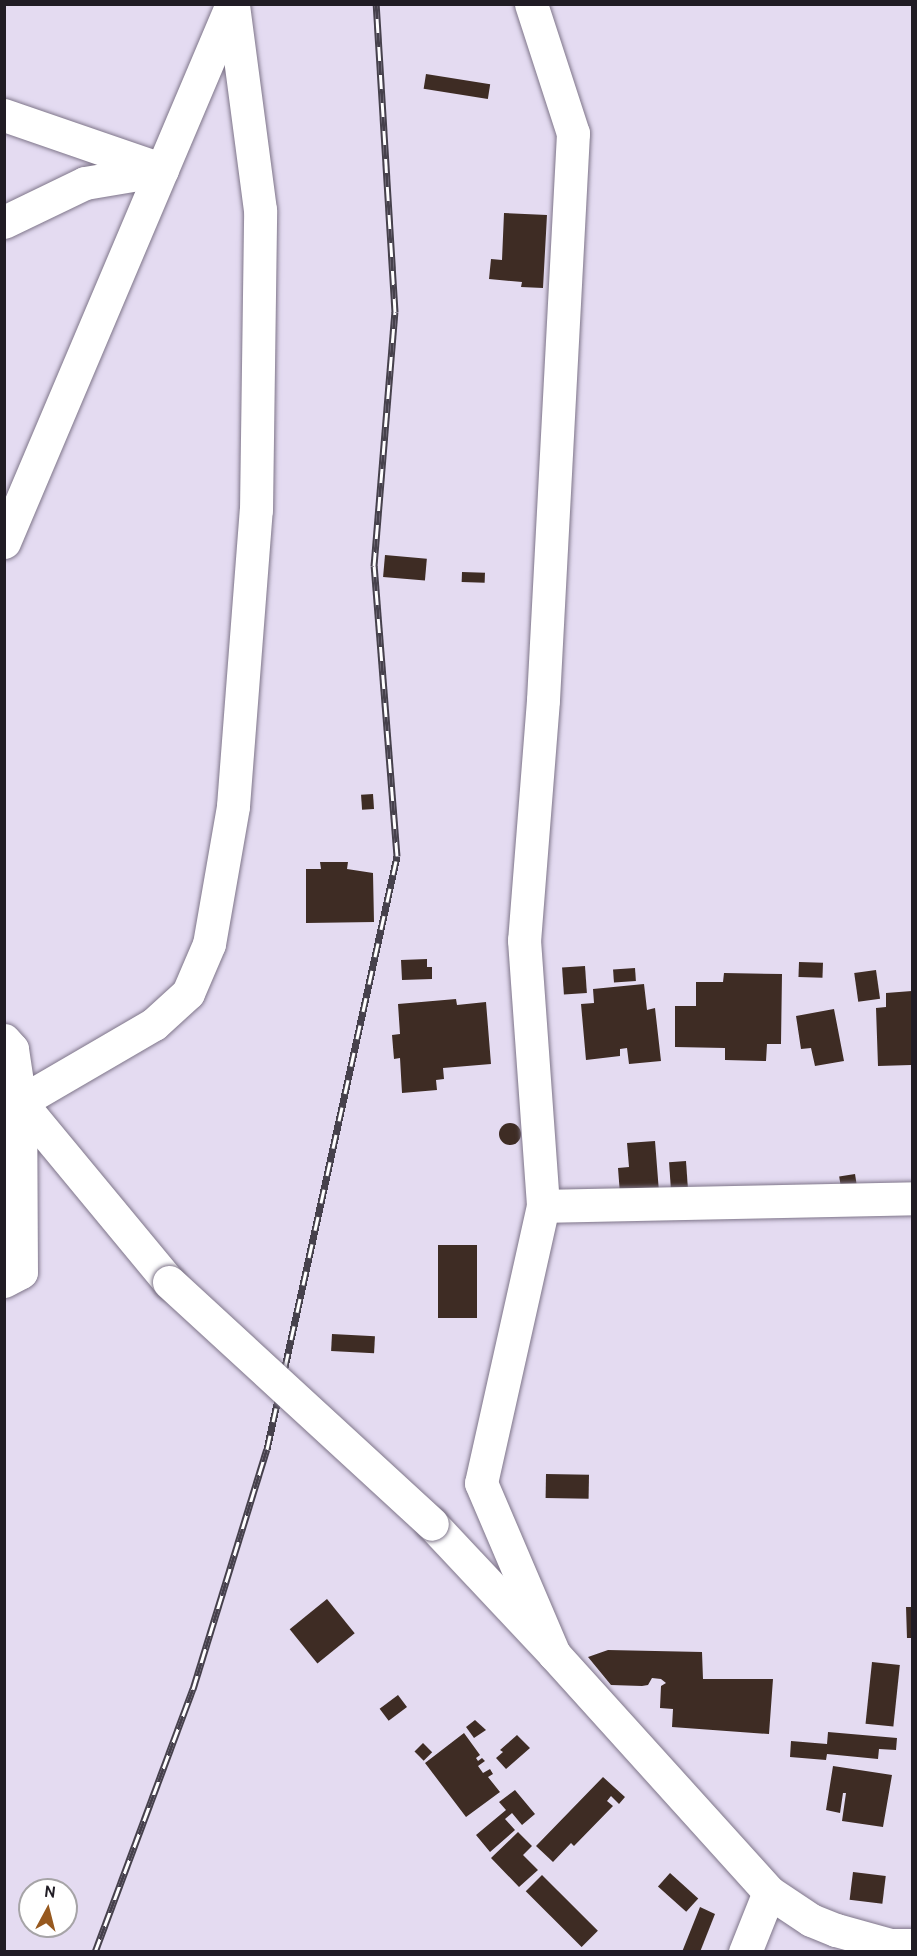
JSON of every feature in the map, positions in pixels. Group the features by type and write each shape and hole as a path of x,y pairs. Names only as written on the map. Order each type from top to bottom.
{"street":[{"path":"4,542 232,4"},
{"path":"20,1102 154,1024 188,993 209,944 233,806 256,510 260,210 232,4"},
{"path":"531,4 573,133 543,700 524,940 543,1206 481,1483 554,1654"},
{"path":"4,115 162,170"},
{"path":"4,222 85,183 162,170"},
{"path":"4,1040 12,1049 20,1102 21,1272 4,1281"},
{"path":"20,1102 169,1282 432,1524 554,1654 769,1892 811,1920 828,1927 890,1946 912,1945"},
{"path":"543,1206 912,1198"},
{"path":"745,1952 769,1892"}],"building":[{"path":"426,74 490,84 488,99 424,89"},
{"path":"504,213 547,215 543,288 521,287 522,282 489,279 491,259 502,260"},
{"path":"385,555 427,559 425,581 383,577"},
{"path":"462,572 485,573 485,583 462,582"},
{"path":"373,794 374,809 362,810 361,795"},
{"path":"320,862 348,862 347,869 373,873 374,922 306,923 306,869 321,869"},
{"path":"427,959 427,967 432,967 432,979 402,980 401,960"},
{"path":"799,962 823,963 822,978 798,977"},
{"path":"585,966 587,993 564,995 562,968"},
{"path":"635,968 636,981 614,983 613,970"},
{"path":"876,970 880,999 858,1002 854,973"},
{"path":"724,973 782,974 781,1044 767,1044 766,1061 725,1060 725,1048 675,1047 675,1006 696,1006 696,982 723,982"},
{"path":"644,984 647,1010 655,1008 661,1061 629,1064 627,1048 620,1049 620,1056 586,1060 581,1004 594,1003 593,989"},
{"path":"912,991 911,1065 878,1066 876,1008 886,1007 886,993"},
{"path":"456,999 457,1005 486,1002 491,1064 443,1068 444,1079 436,1080 437,1090 402,1093 400,1058 394,1059 392,1035 400,1034 398,1004"},
{"path":"834,1009 844,1061 815,1066 811,1048 801,1049 796,1016"},
{"path":"510,1123 518,1126 521,1134 518,1142 510,1145 502,1142 499,1134 502,1126"},
{"path":"655,1141 659,1192 620,1194 618,1168 629,1167 627,1143"},
{"path":"686,1161 688,1188 671,1189 669,1162"},
{"path":"855,1174 857,1187 841,1189 839,1177"},
{"path":"438,1245 477,1245 477,1318 438,1318"},
{"path":"332,1334 375,1336 374,1353 331,1351"},
{"path":"546,1474 589,1475 589,1499 546,1498"},
{"path":"327,1599 355,1633 317,1663 290,1629"},
{"path":"906,1607 912,1607 912,1638 907,1638"},
{"path":"608,1650 702,1652 703,1679 773,1679 769,1734 672,1727 673,1709 660,1708 661,1686 666,1683 661,1679 652,1678 648,1685 611,1685 588,1657"},
{"path":"872,1662 900,1665 893,1727 866,1724"},
{"path":"398,1695 407,1707 389,1721 380,1709"},
{"path":"475,1720 486,1730 474,1738 466,1727"},
{"path":"828,1732 897,1738 896,1750 879,1749 878,1759 827,1754 826,1760 790,1757 791,1741 827,1744"},
{"path":"464,1733 480,1755 476,1758 478,1761 482,1758 485,1761 478,1766 483,1773 490,1769 493,1774 488,1777 500,1792 466,1817 425,1763"},
{"path":"517,1735 530,1748 506,1769 496,1758 503,1752 500,1750"},
{"path":"423,1743 432,1752 424,1761 415,1751"},
{"path":"833,1766 892,1775 883,1827 842,1821 846,1793 843,1793 840,1813 826,1810"},
{"path":"603,1777 625,1797 619,1804 611,1796 607,1801 613,1806 574,1846 571,1843 553,1862 536,1846"},
{"path":"515,1790 535,1814 522,1825 512,1813 505,1819 515,1830 490,1852 476,1835 506,1810 499,1802"},
{"path":"518,1832 532,1846 523,1855 538,1870 519,1887 491,1858"},
{"path":"853,1872 886,1876 882,1904 850,1900"},
{"path":"670,1873 698,1898 686,1912 658,1886"},
{"path":"542,1875 598,1931 582,1947 526,1891"},
{"path":"700,1907 715,1914 700,1952 682,1952"}],"railway":[{"path":"95,1952 193,1689 267,1449 397,856 374,566 395,312 376,4"}]}
